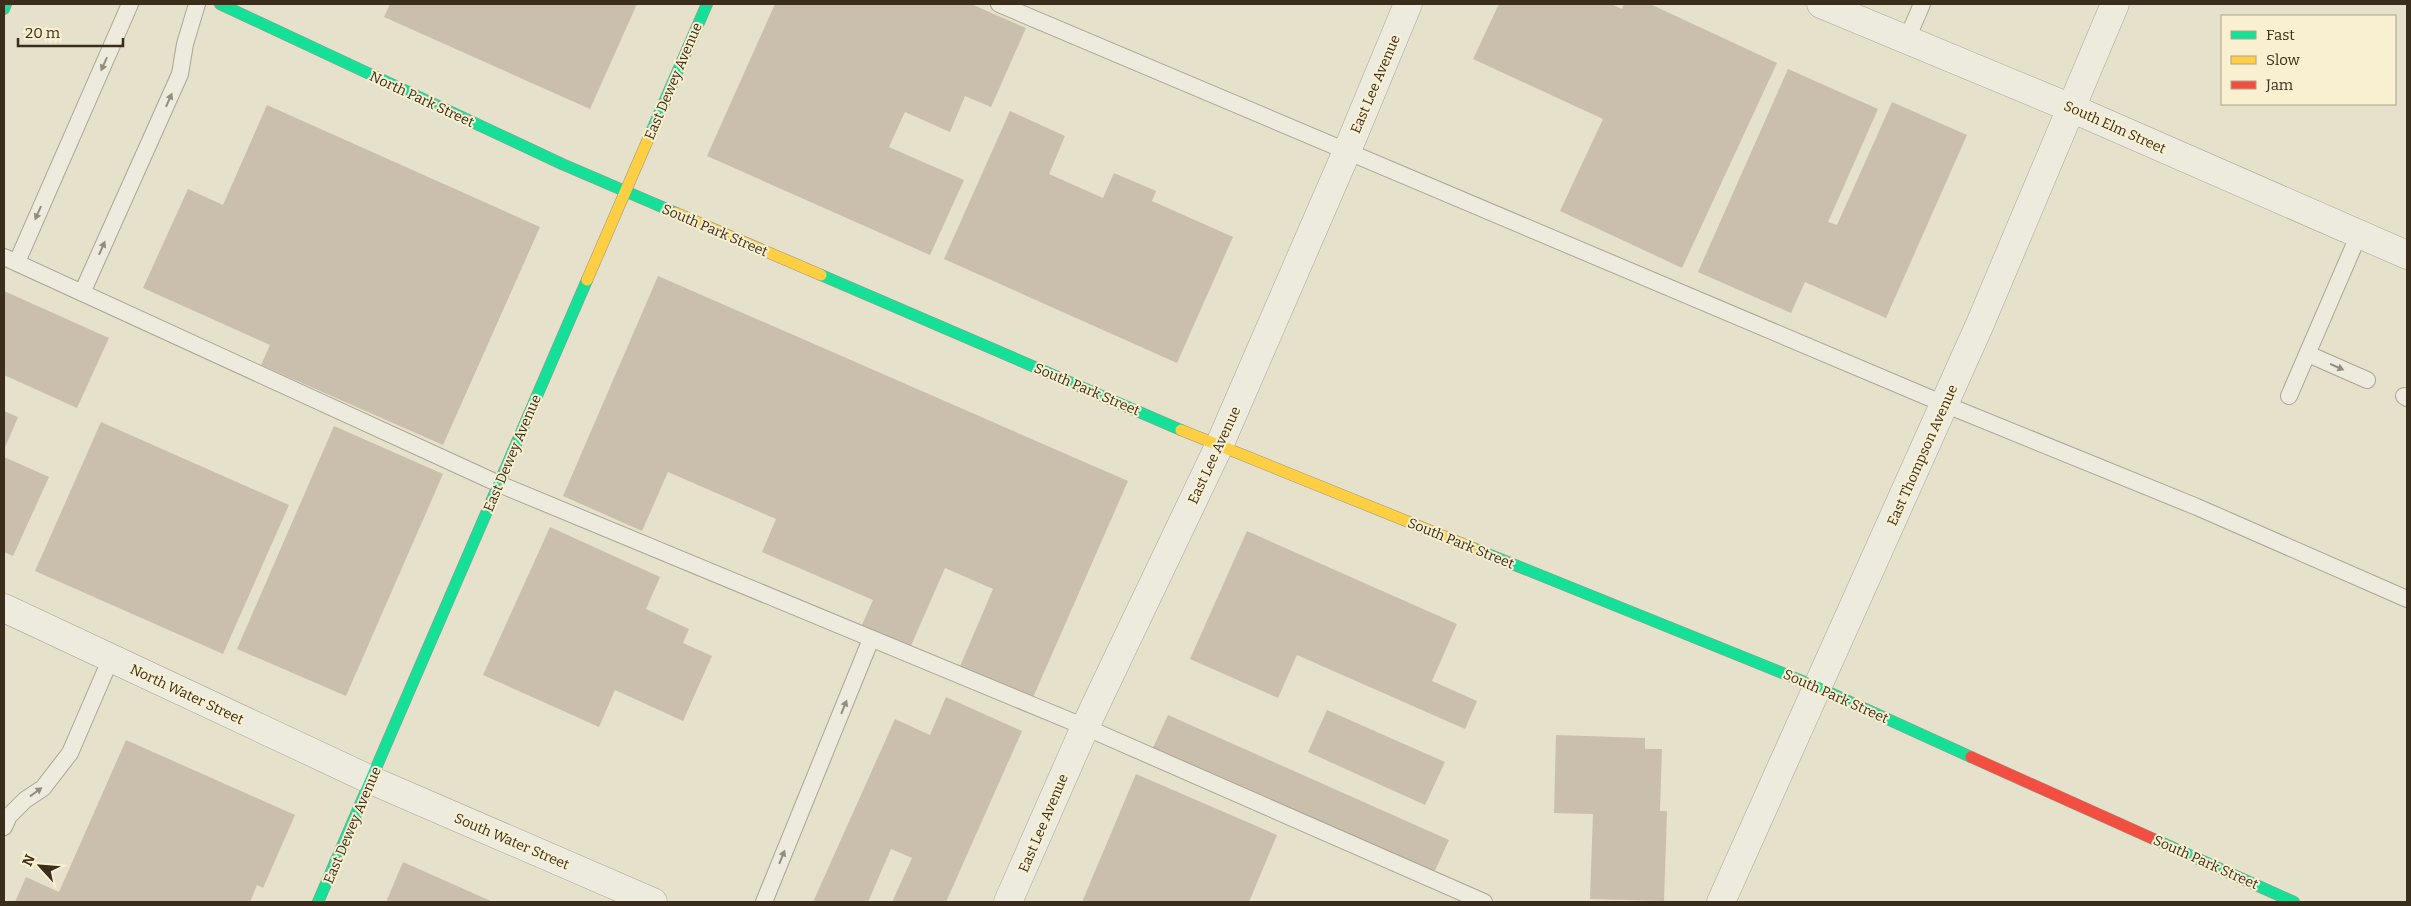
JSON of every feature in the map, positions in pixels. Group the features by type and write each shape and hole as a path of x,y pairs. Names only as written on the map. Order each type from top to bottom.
{"street":[{"path":"4,8 6,4"},
{"name":"North Park Street","path":"220,4 562,164 626,191"},
{"name":"East Dewey Avenue","path":"318,902 707,4"},
{"name":"East Lee Avenue","path":"1008,902 1085,727 1219,446 1347,152 1408,4"},
{"name":"South Elm Street","path":"1821,4 2071,108 2407,255"},
{"name":"East Thompson Avenue","path":"1721,902 1944,404 2115,4"},
{"name":"South Park Street","path":"626,191 1219,446 1817,687 2294,902"},
{"name":"North Water Street","path":"6,615 111,658 371,780"},
{"name":"South Water Street","path":"371,780 653,902"}],"lane":[{"path":"130,4 10,259 499,484 1085,727 1484,902"},
{"path":"82,292 180,74 185,44 197,4"},
{"path":"999,4 1944,404 2197,507 2407,599"},
{"path":"1907,39 1922,4"},
{"path":"2289,396 2359,234"},
{"path":"2308,354 2367,380"},
{"path":"764,902 871,639"},
{"path":"4,828 8,816 25,800 43,788 70,753 111,658"}],"building":[{"path":"390,4 637,4 590,109 384,17"},
{"path":"775,4 971,4 1026,28 991,107 965,96 950,132 905,112 889,147 964,180 930,255 707,156"},
{"path":"1499,4 1611,4 1622,9 1624,4 1650,4 1777,63 1682,268 1560,211 1603,119 1473,59"},
{"path":"1788,69 1878,109 1828,222 1837,225 1892,102 1967,135 1886,318 1805,282 1791,313 1698,272"},
{"path":"267,105 540,227 443,445 261,365 270,345 143,288 188,189 223,205"},
{"path":"1010,111 1065,136 1049,174 1103,198 1114,173 1156,191 1152,201 1233,237 1177,363 944,259"},
{"path":"658,276 1128,481 1031,702 958,671 993,589 945,568 910,648 861,627 873,600 762,552 776,519 668,472 642,531 563,496"},
{"path":"4,291 109,338 77,408 4,375"},
{"path":"4,411 18,417 4,450"},
{"path":"101,422 289,505 223,654 35,571"},
{"path":"334,426 443,474 346,696 237,649"},
{"path":"4,457 49,477 13,556 4,552"},
{"path":"550,527 660,577 646,609 689,629 683,643 712,656 683,721 615,690 599,727 483,675"},
{"path":"1247,531 1457,624 1432,681 1477,701 1465,729 1297,655 1278,698 1190,659"},
{"path":"946,697 1022,731 946,902 892,902 912,858 891,849 868,902 813,902 895,719 930,735"},
{"path":"1327,710 1445,762 1425,805 1308,752"},
{"path":"1168,715 1449,840 1432,877 1151,752"},
{"path":"1556,735 1645,738 1645,749 1662,749 1660,811 1667,811 1664,901 1590,899 1593,814 1554,813"},
{"path":"126,740 295,815 263,888 257,885 250,902 15,902 26,877 59,892"},
{"path":"1136,774 1277,835 1249,902 1082,902"},
{"path":"403,862 493,902 386,902"}],"traffic: fast":[{"path":"4,9 6,4"},
{"path":"220,4 562,164 676,213"},
{"path":"649,137 707,4"},
{"path":"821,275 1181,430"},
{"path":"318,902 587,280"},
{"path":"1473,548 1817,687 1971,757"},
{"path":"2158,841 2294,902"}],"traffic: slow":[{"path":"587,280 649,137"},
{"path":"676,213 821,275"},
{"path":"1181,430 1473,548"}],"traffic: jam":[{"path":"1971,757 2158,841"}]}
